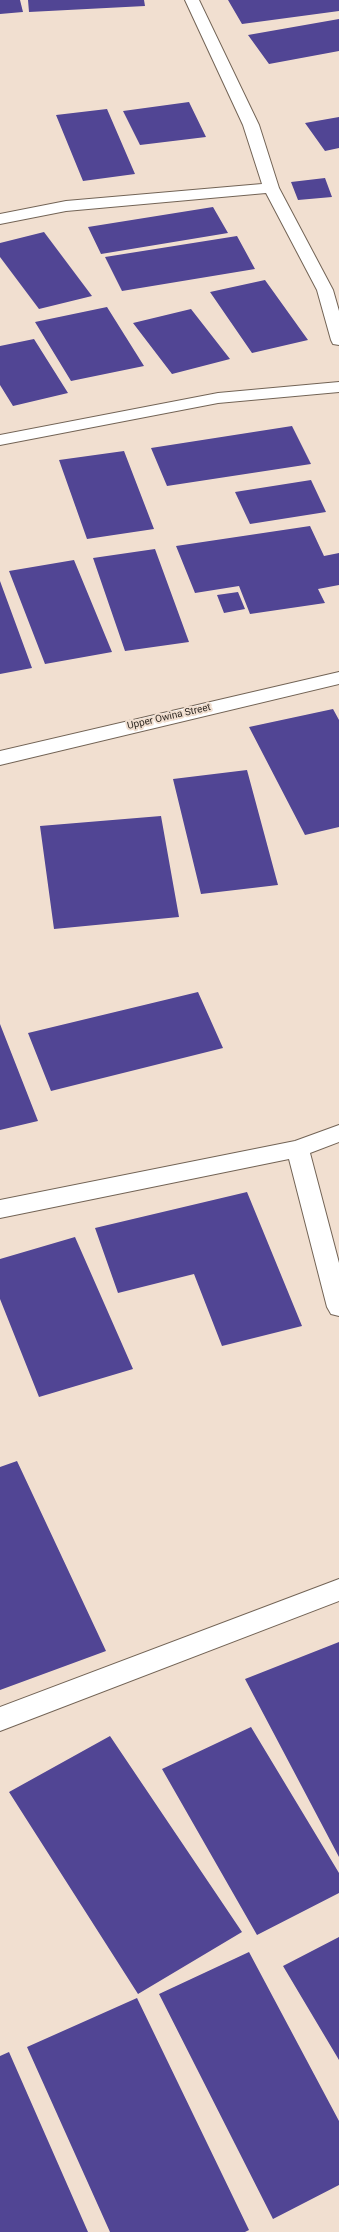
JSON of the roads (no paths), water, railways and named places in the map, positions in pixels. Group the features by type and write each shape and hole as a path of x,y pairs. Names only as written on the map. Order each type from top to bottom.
{"street":[{"path":"192,0 251,125 270,188 325,290 339,340"},
{"path":"0,219 66,206 270,188"},
{"path":"0,440 218,398 339,388"},
{"name":"Upper Owina Street","path":"0,758 339,678"},
{"path":"0,1209 298,1149 339,1133"},
{"path":"298,1149 339,1307"},
{"path":"0,1719 339,1590"}]}
